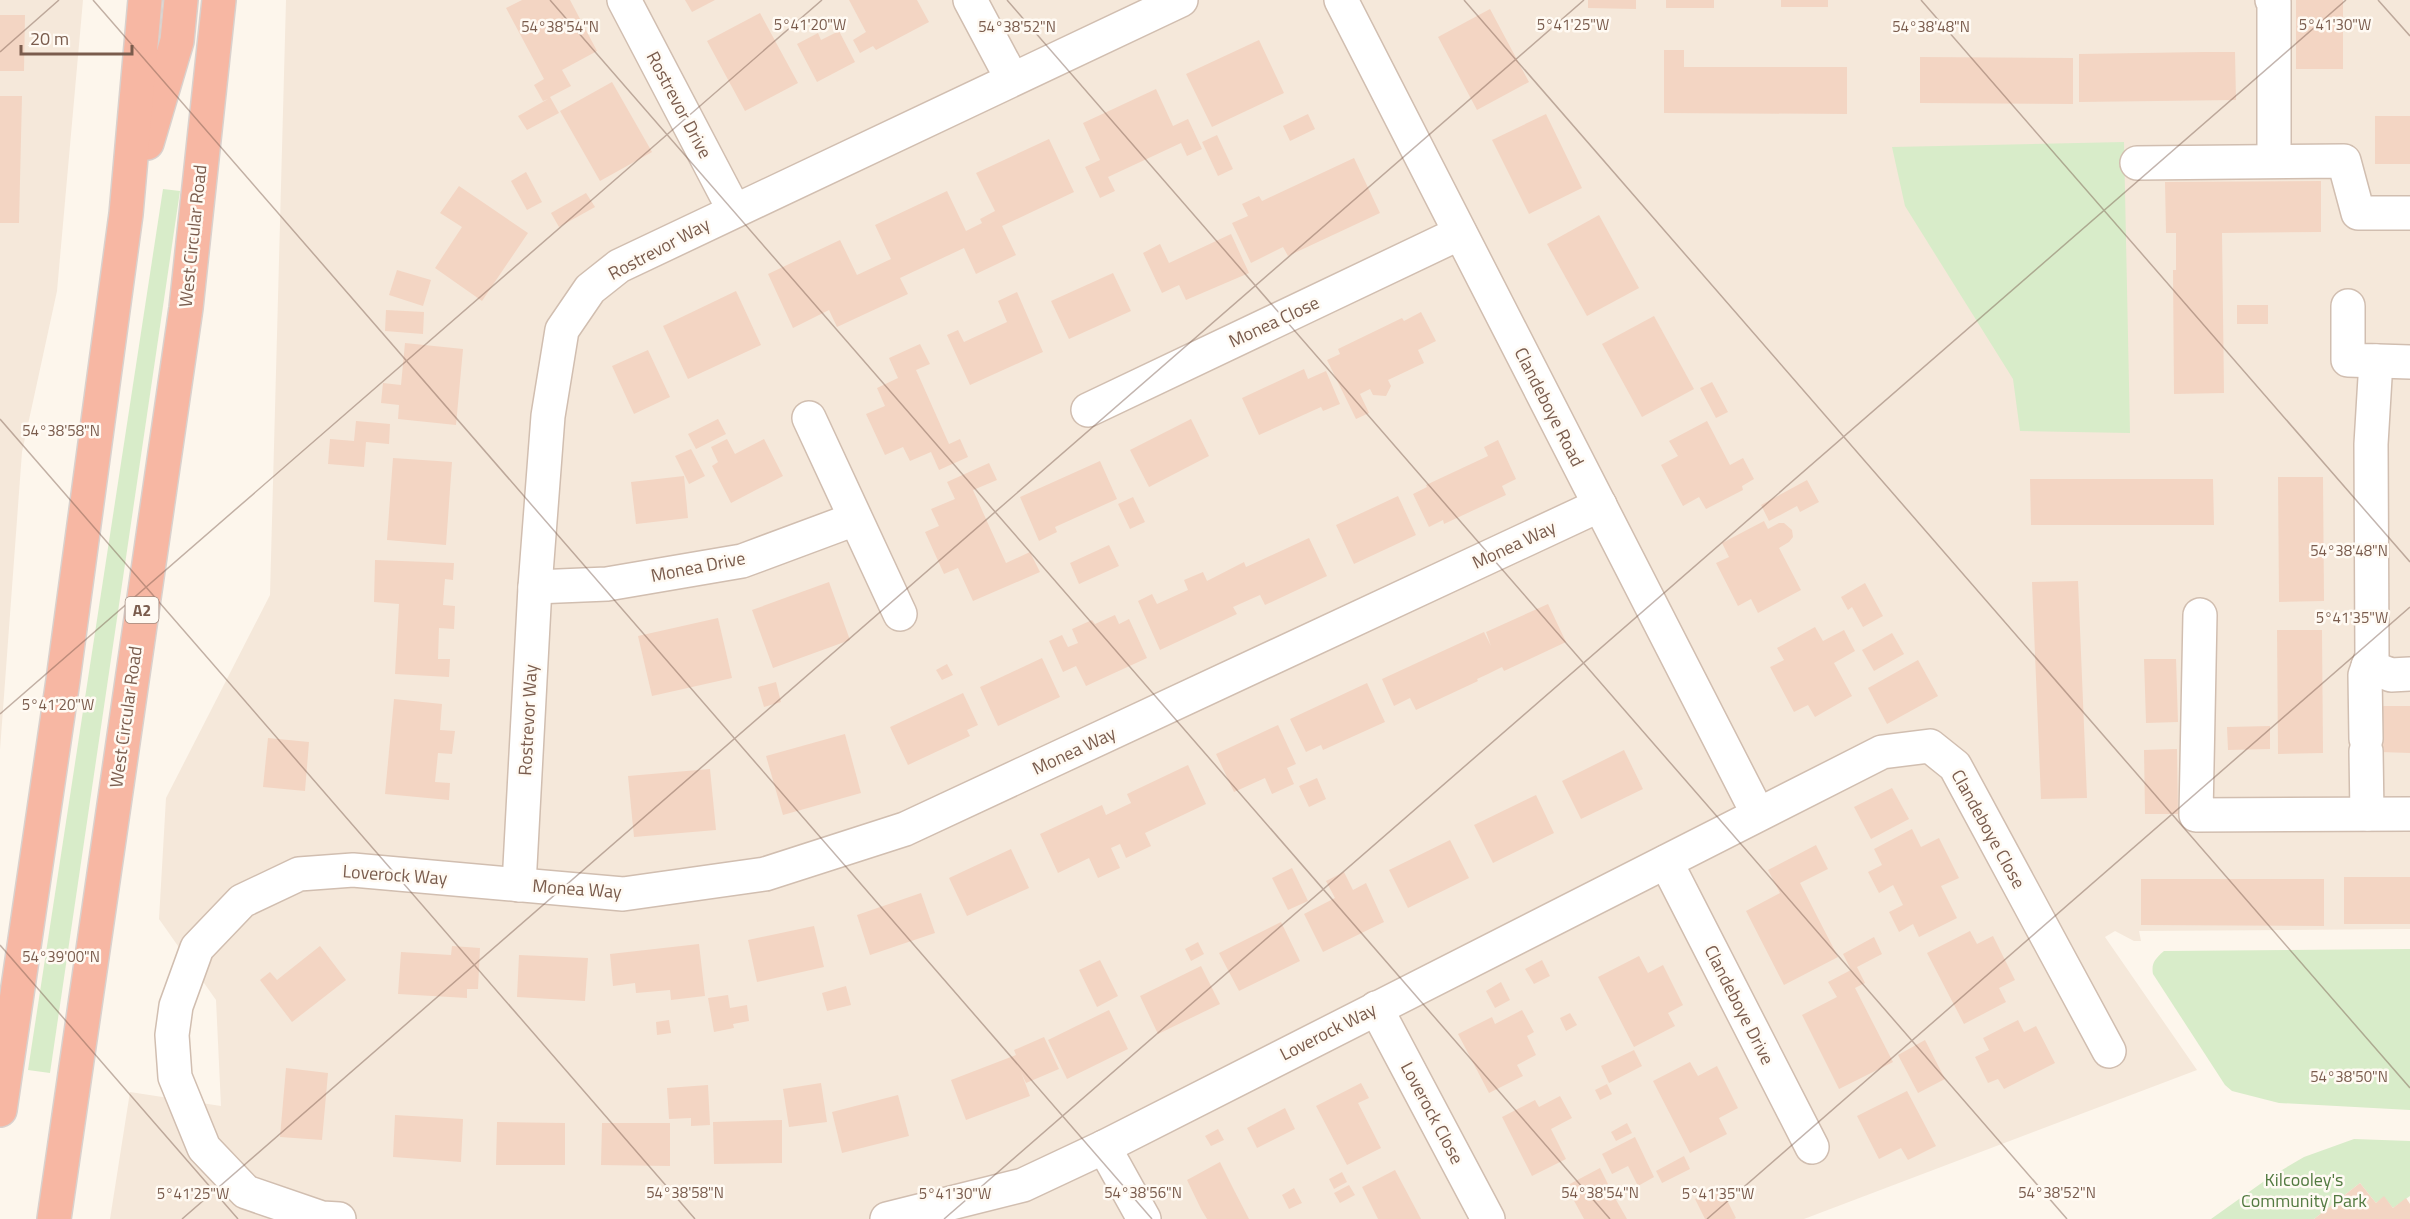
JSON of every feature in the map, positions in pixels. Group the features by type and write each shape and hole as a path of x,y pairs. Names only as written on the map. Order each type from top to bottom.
{"highway":[{"path":"0,1110 63,680 126,214 146,0"},
{"path":"126,214 177,41 181,0"},
{"name":"West Circular Road","path":"54,1219 186,308 219,0"}],"street":[{"name":"Rostrevor Drive","path":"624,0 734,210"},
{"path":"970,0 1012,79"},
{"name":"Rostrevor Way","path":"519,885 535,587 548,416 562,330 590,289 619,266 1181,0"},
{"name":"Clandeboye Road","path":"1341,0 1758,814"},
{"path":"2272,0 2274,2 2274,161"},
{"path":"2137,164 2344,160 2358,213 2410,213"},
{"name":"Monea Close","path":"1088,410 1460,233"},
{"path":"2348,306 2348,360 2410,362"},
{"path":"2367,814 2365,675 2372,656 2371,444 2376,361"},
{"path":"809,418 900,614"},
{"name":"Monea Way","path":"519,885 623,894 765,874 904,829 1600,505"},
{"name":"Monea Drive","path":"535,587 607,584 742,561 855,519"},
{"path":"2200,615 2196,815 2410,814"},
{"path":"2368,666 2391,675 2410,674"},
{"name":"Clandeboye Close","path":"1758,814 1882,752 1930,747 1955,766 2109,1051"},
{"name":"Loverock Way","path":"887,1219 1023,1185 1104,1147 1758,814"},
{"name":"Clandeboye Drive","path":"1666,862 1812,1147"},
{"name":"Loverock Way","path":"339,1219 322,1218 246,1192 204,1148 175,1077 172,1035 176,1006 197,948 242,901 299,874 353,870 519,885"},
{"name":"Loverock Close","path":"1376,1008 1488,1219"},
{"path":"1104,1147 1144,1219"}],"shaded area":[{"path":"0,0 83,0 57,291 22,452 0,750"},
{"path":"286,0 2410,0 2410,929 2139,931 2141,941 2134,941 2115,931 2105,937 2197,1070 1804,1219 110,1219 130,1092 221,1106 216,1000 159,919 166,798 270,595"}],"green space":[{"path":"2124,142 2130,433 2020,431 2013,379 1905,206 1892,147"},
{"path":"163,189 180,191 50,1073 28,1070"},
{"path":"2410,949 2410,1110 2279,1103 2232,1091 2225,1085 2153,974 2154,961 2164,951"},
{"name":"Kilcooley's Community Park","path":"2354,1139 2410,1141 2410,1196 2393,1208 2384,1197 2376,1203 2360,1183 2314,1219 2211,1219 2270,1177 2304,1157"}],"building":[{"path":"522,0 570,0 597,51 562,70 571,86 550,97 559,113 527,130 518,116 548,99 543,101 534,85 544,79 506,8"},
{"path":"685,0 715,0 692,12"},
{"path":"849,0 917,0 929,22 876,50 873,46 860,53 853,40 866,32"},
{"path":"1588,0 1636,0 1636,9 1588,8"},
{"path":"1666,0 1714,0 1714,8 1666,8"},
{"path":"1781,0 1828,0 1828,7 1781,7"},
{"path":"2296,0 2343,0 2343,69 2296,69"},
{"path":"1490,9 1529,82 1477,110 1438,37"},
{"path":"760,13 798,83 745,111 707,41"},
{"path":"0,15 25,15 24,71 0,71"},
{"path":"839,31 855,62 817,82 797,44 818,33 821,40"},
{"path":"1259,40 1284,93 1212,127 1186,74"},
{"path":"1664,50 1684,50 1684,67 1847,67 1847,114 1664,113"},
{"path":"2235,52 2236,100 2079,102 2079,54"},
{"path":"1920,57 2073,58 2073,104 1920,103"},
{"path":"612,82 652,152 600,181 560,111"},
{"path":"1156,89 1173,126 1188,119 1202,149 1187,156 1181,143 1108,177 1115,191 1100,198 1085,167 1100,160 1083,123"},
{"path":"0,96 22,96 19,223 0,223"},
{"path":"1308,114 1315,129 1290,141 1283,126"},
{"path":"1546,114 1582,188 1529,214 1492,140"},
{"path":"2375,116 2410,116 2410,164 2375,164"},
{"path":"1217,135 1233,169 1218,176 1202,142"},
{"path":"1049,139 1074,192 1002,226 1016,255 976,274 964,248 900,278 908,294 837,327 829,310 793,328 768,274 840,240 857,275 891,259 875,225 947,191 966,231 982,223 980,219 995,211 976,173"},
{"path":"1354,158 1380,213 1288,256 1283,247 1251,263 1232,223 1248,216 1242,204 1259,196 1262,201"},
{"path":"526,172 542,202 527,210 511,181"},
{"path":"2321,181 2321,232 2222,233 2224,393 2174,394 2173,270 2176,270 2176,233 2166,233 2165,182"},
{"path":"459,186 528,233 482,301 435,268 462,227 440,213"},
{"path":"586,193 595,207 559,227 551,213"},
{"path":"1599,215 1639,288 1587,316 1547,244"},
{"path":"1231,234 1249,273 1186,300 1179,285 1162,293 1143,253 1160,244 1169,263"},
{"path":"397,270 431,280 423,306 389,295"},
{"path":"1113,273 1131,311 1069,339 1051,301"},
{"path":"736,291 761,345 688,379 663,326"},
{"path":"1017,292 1043,352 970,385 947,335 958,330 964,342 1007,322 998,301"},
{"path":"2237,305 2268,305 2268,324 2237,324"},
{"path":"386,310 424,312 423,334 385,331"},
{"path":"1421,312 1436,341 1418,350 1424,363 1388,380 1391,386 1386,396 1373,395 1370,389 1360,394 1369,413 1356,419 1327,360 1340,354 1338,349 1402,318 1404,321"},
{"path":"1654,316 1694,389 1642,417 1602,344"},
{"path":"405,343 463,349 456,425 398,419 399,405 381,403 383,383 401,385"},
{"path":"920,344 930,364 916,370 949,444 960,439 968,457 939,470 931,452 910,461 903,447 885,455 866,414 885,406 877,388 898,378 889,358"},
{"path":"648,350 670,397 634,414 612,366"},
{"path":"1304,369 1308,379 1326,371 1340,404 1323,411 1321,407 1259,435 1242,398"},
{"path":"1712,382 1728,412 1716,418 1700,388"},
{"path":"718,419 726,434 696,449 688,434"},
{"path":"1191,419 1209,456 1149,487 1130,450"},
{"path":"356,421 390,424 389,444 366,442 364,467 328,464 330,439 354,441"},
{"path":"1707,421 1730,465 1743,458 1754,479 1742,486 1743,490 1706,509 1699,497 1683,506 1661,465 1678,456 1669,441"},
{"path":"727,439 735,454 764,439 783,476 731,503 712,466 718,462 711,447"},
{"path":"1498,440 1516,479 1502,486 1506,495 1444,524 1443,520 1429,527 1413,494 1427,487 1426,485 1488,456 1484,447"},
{"path":"691,449 705,476 689,484 675,456"},
{"path":"393,458 452,462 446,545 387,540"},
{"path":"1100,461 1117,499 1055,527 1057,532 1039,541 1020,497"},
{"path":"989,463 997,480 973,490 1006,563 1030,552 1040,572 973,601 958,568 944,574 925,532 939,526 931,509 955,499 947,482"},
{"path":"684,476 688,518 636,524 631,482"},
{"path":"2278,477 2323,477 2324,601 2279,602"},
{"path":"2030,479 2213,479 2214,525 2031,525"},
{"path":"1807,480 1819,502 1800,512 1797,506 1769,521 1761,505"},
{"path":"1398,496 1416,535 1354,564 1336,525"},
{"path":"1133,497 1145,522 1130,529 1118,504"},
{"path":"1764,521 1768,529 1784,523 1792,530 1793,537 1779,548 1801,590 1758,613 1751,599 1738,606 1716,563 1729,557 1722,543"},
{"path":"1309,538 1327,576 1265,605 1260,595 1233,607 1237,614 1160,650 1138,601 1152,594 1157,604 1188,590 1184,580 1203,572 1207,581 1244,562 1246,567"},
{"path":"1109,545 1119,566 1079,584 1070,563"},
{"path":"375,560 454,563 453,580 445,579 443,605 455,606 454,629 439,628 438,659 450,659 449,677 395,674 399,604 374,602"},
{"path":"2078,581 2087,798 2041,799 2032,582"},
{"path":"829,582 850,640 773,668 752,610"},
{"path":"1865,583 1883,616 1863,627 1852,607 1848,610 1841,597"},
{"path":"1548,604 1566,642 1504,671 1502,667 1416,710 1410,698 1394,706 1382,679 1484,632 1491,646 1486,632"},
{"path":"1115,615 1119,624 1129,619 1147,658 1086,686 1076,666 1063,672 1049,641 1062,635 1068,647 1078,643 1072,629 1092,620 1095,624"},
{"path":"718,618 732,678 652,696 638,636"},
{"path":"1815,627 1823,641 1844,630 1855,651 1834,663 1852,696 1815,717 1808,705 1794,712 1770,667 1784,660 1777,648"},
{"path":"2277,630 2322,630 2323,753 2278,754"},
{"path":"1892,633 1904,654 1874,671 1862,650"},
{"path":"1042,658 1060,697 998,726 980,687"},
{"path":"2144,659 2176,659 2178,722 2146,723"},
{"path":"1918,660 1938,696 1887,724 1868,688"},
{"path":"947,664 953,675 942,680 936,670"},
{"path":"776,682 781,702 764,707 758,687"},
{"path":"1367,683 1385,722 1323,750 1321,745 1306,752 1290,719"},
{"path":"963,693 978,725 967,730 970,736 908,765 890,727"},
{"path":"394,699 442,704 440,730 455,731 452,754 438,753 435,782 450,783 449,800 385,794"},
{"path":"2380,706 2410,706 2410,753 2380,752"},
{"path":"1278,725 1296,764 1287,768 1294,784 1272,794 1265,778 1234,792 1216,754"},
{"path":"2270,726 2270,749 2228,750 2227,727"},
{"path":"845,734 861,793 783,815 766,756"},
{"path":"268,738 309,742 305,791 263,787"},
{"path":"2177,749 2178,814 2145,814 2144,750"},
{"path":"1624,750 1643,789 1581,819 1562,781"},
{"path":"1188,765 1206,804 1145,833 1151,846 1126,858 1120,844 1111,848 1120,868 1098,878 1089,858 1058,873 1040,834 1102,805 1106,815 1131,803 1127,794"},
{"path":"710,769 716,830 634,837 628,776"},
{"path":"1317,778 1326,799 1309,807 1299,786"},
{"path":"1892,788 1909,819 1871,839 1854,807"},
{"path":"1536,795 1554,833 1493,863 1474,825"},
{"path":"1912,829 1921,847 1939,838 1959,878 1941,886 1957,918 1919,937 1913,924 1899,932 1889,912 1903,905 1893,885 1879,893 1868,872 1882,865 1874,849"},
{"path":"1450,840 1469,878 1408,908 1389,870"},
{"path":"1816,845 1828,869 1800,883 1838,957 1784,985 1746,911 1780,893 1768,870"},
{"path":"1011,849 1029,888 967,916 949,878"},
{"path":"1292,868 1308,901 1288,910 1272,878"},
{"path":"1344,872 1353,890 1366,883 1384,922 1323,952 1304,914 1335,898 1326,881"},
{"path":"2344,877 2410,877 2410,924 2344,924"},
{"path":"2141,879 2324,879 2324,926 2141,925"},
{"path":"921,893 935,933 870,955 857,915"},
{"path":"1281,922 1300,961 1239,991 1219,953"},
{"path":"814,926 824,967 757,982 748,940"},
{"path":"1970,931 1977,944 1993,936 2015,980 1999,988 2006,1002 1964,1024 1927,953"},
{"path":"1874,937 1882,954 1857,967 1865,983 1855,988 1893,1062 1839,1089 1802,1015 1837,997 1828,982 1851,970 1843,954"},
{"path":"1198,942 1204,954 1191,961 1185,949"},
{"path":"699,944 705,996 671,1000 670,990 636,993 635,983 613,986 610,954"},
{"path":"320,946 346,980 292,1022 260,980 270,972 277,980"},
{"path":"452,946 480,948 478,989 467,989 467,998 398,994 401,952 451,955"},
{"path":"519,955 588,958 585,1001 517,997"},
{"path":"1639,956 1648,973 1663,965 1683,1005 1668,1013 1675,1026 1634,1047 1598,977"},
{"path":"1100,960 1118,996 1097,1007 1079,970"},
{"path":"1542,960 1550,976 1534,984 1525,969"},
{"path":"1201,966 1220,1004 1158,1034 1140,996"},
{"path":"1501,982 1510,1000 1495,1008 1486,991"},
{"path":"846,986 851,1005 827,1011 822,993"},
{"path":"728,995 730,1008 747,1005 749,1021 733,1024 734,1028 714,1032 708,998"},
{"path":"1109,1010 1128,1049 1067,1079 1048,1040"},
{"path":"1522,1010 1534,1032 1527,1036 1536,1055 1517,1065 1523,1076 1489,1093 1458,1034 1492,1017 1495,1024"},
{"path":"1570,1013 1577,1025 1566,1031 1560,1018"},
{"path":"669,1020 671,1033 657,1035 656,1022"},
{"path":"2018,1020 2024,1032 2036,1026 2055,1063 2004,1089 1998,1079 1988,1083 1975,1057 1989,1050 1983,1038"},
{"path":"1044,1037 1059,1069 1026,1083 1021,1072 1030,1096 966,1120 951,1080 1016,1055 1014,1050"},
{"path":"1925,1040 1945,1079 1918,1093 1898,1055"},
{"path":"1634,1050 1642,1066 1609,1083 1601,1066"},
{"path":"1690,1062 1698,1076 1717,1066 1738,1108 1719,1118 1727,1134 1690,1153 1653,1081"},
{"path":"286,1068 328,1073 322,1140 280,1137"},
{"path":"821,1083 827,1122 789,1127 783,1089"},
{"path":"1361,1083 1369,1098 1358,1103 1381,1148 1347,1165 1316,1106"},
{"path":"1607,1084 1612,1094 1600,1100 1595,1090"},
{"path":"708,1085 710,1125 691,1126 691,1118 669,1119 667,1088"},
{"path":"1907,1091 1936,1146 1908,1160 1901,1148 1879,1159 1857,1116"},
{"path":"898,1095 909,1136 842,1153 832,1112"},
{"path":"1560,1096 1572,1118 1551,1129 1566,1159 1532,1176 1502,1117 1535,1100 1539,1107"},
{"path":"1285,1108 1295,1129 1257,1148 1247,1128"},
{"path":"395,1115 463,1119 461,1162 393,1157"},
{"path":"782,1120 782,1163 714,1164 713,1122"},
{"path":"497,1122 565,1123 565,1165 496,1165"},
{"path":"602,1123 670,1123 670,1166 601,1165"},
{"path":"1627,1123 1632,1133 1616,1141 1611,1132"},
{"path":"1218,1129 1224,1140 1211,1146 1205,1136"},
{"path":"1635,1137 1654,1177 1638,1186 1628,1166 1612,1174 1602,1154"},
{"path":"1684,1156 1690,1169 1662,1183 1656,1171"},
{"path":"1220,1162 1249,1219 1207,1219 1201,1209 1187,1180"},
{"path":"1600,1168 1627,1219 1584,1219 1566,1186"},
{"path":"1395,1170 1421,1219 1378,1219 1362,1187"},
{"path":"1342,1172 1347,1182 1334,1189 1329,1179"},
{"path":"2360,1183 2376,1203 2384,1196 2393,1208 2406,1198 2410,1204 2410,1219 2314,1219"},
{"path":"1349,1185 1355,1195 1340,1203 1334,1193"},
{"path":"1720,1186 1736,1218 1705,1219 1695,1199"},
{"path":"1294,1188 1302,1203 1289,1209 1282,1195"}]}
